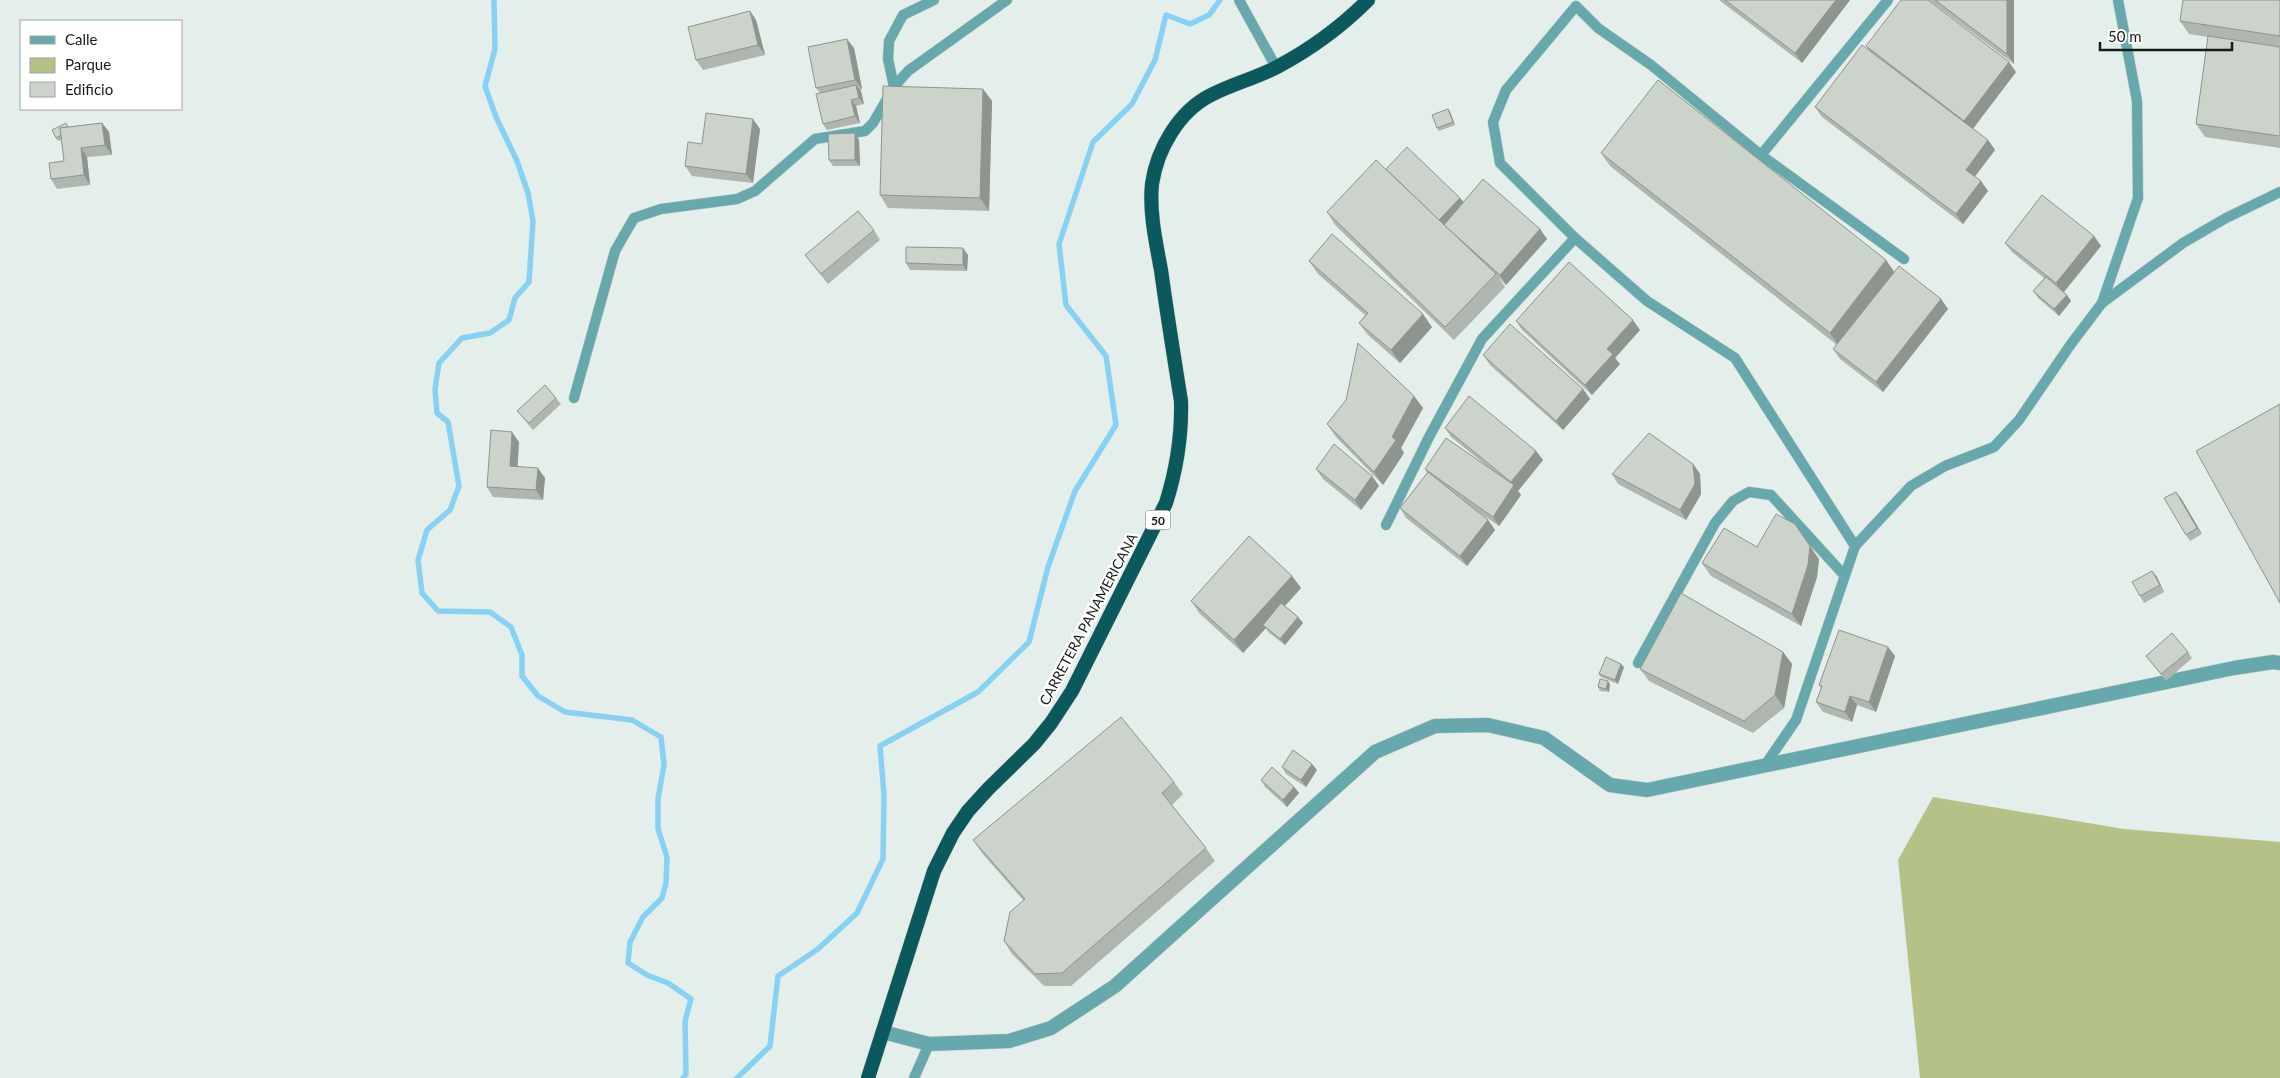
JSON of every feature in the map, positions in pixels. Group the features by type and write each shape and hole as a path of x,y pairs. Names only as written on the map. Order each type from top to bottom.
{"highway":[{"name":"CARRETERA PANAMERICANA","path":"868,1078 934,871 943,852 968,811 1034,744 1067,699 1156,525 1175,474 1180,449 1181,401 1154,227 1152,185 1157,163 1166,142 1179,123 1194,107 1209,96 1276,68 1333,32 1368,0"}],"street":[{"path":"883,1032 928,1044 1009,1041 1051,1028 1115,986 1376,752 1435,726 1488,725 1544,738 1610,785 1647,790 2234,668 2278,662"}],"lane":[{"path":"894,87 888,59 889,41 903,15 934,0"},
{"path":"574,398 615,251 634,218 660,209 737,199 755,191 815,139 865,131 873,123 894,87 908,71 1007,0"},
{"path":"1239,0 1276,68"},
{"path":"1761,155 1888,0"},
{"path":"2102,303 2138,198 2137,100 2118,0"},
{"path":"1855,546 1735,358 1647,302 1575,238 1500,163 1493,122 1506,90 1576,6 1598,28 1651,65 1761,155 1904,259"},
{"path":"1765,765 1796,720 1855,546 1912,486 1946,466 1994,447 2019,420 2071,344 2102,303 2183,243 2226,218 2280,192"},
{"path":"1386,525 1429,437 1482,339 1575,238"},
{"path":"1638,663 1715,523 1733,501 1749,492 1771,495 1844,575"},
{"path":"914,1078 928,1044"}],"green space":[{"path":"1933,797 2124,829 2280,842 2280,1078 1920,1078 1898,860"}],"building":[{"path":"1725,0 1836,0 1795,53"},
{"path":"1901,0 1928,0 2009,62 1964,121 1866,46"},
{"path":"1935,0 2007,0 2007,54"},
{"path":"2183,0 2280,0 2280,36 2180,21"},
{"path":"750,11 758,45 696,60 688,27"},
{"path":"2208,36 2280,47 2280,136 2196,124"},
{"path":"847,39 855,80 816,88 808,47"},
{"path":"1862,45 1988,140 1966,170 1981,181 1956,214 1815,107"},
{"path":"1658,80 1886,260 1830,333 1601,153"},
{"path":"856,85 859,98 851,100 855,116 823,124 816,94"},
{"path":"883,86 983,89 980,198 880,195"},
{"path":"1448,109 1453,122 1437,128 1432,115"},
{"path":"706,113 753,119 746,174 685,166 688,142 702,144"},
{"path":"66,123 68,127 60,128 61,135 56,138 52,130"},
{"path":"102,123 105,145 81,148 84,175 51,179 49,163 64,161 60,128"},
{"path":"855,133 855,160 829,160 828,134"},
{"path":"1407,147 1460,198 1439,220 1386,169"},
{"path":"1376,160 1496,274 1445,327 1327,212"},
{"path":"1483,179 1540,229 1500,275 1444,225"},
{"path":"2042,195 2094,236 2056,283 2005,243"},
{"path":"858,211 874,230 821,274 805,255"},
{"path":"1332,234 1423,314 1391,350 1359,323 1368,313 1309,261"},
{"path":"906,247 963,248 963,265 906,263"},
{"path":"1569,262 1633,320 1607,349 1613,354 1585,385 1516,321"},
{"path":"1899,266 1941,299 1876,382 1833,349"},
{"path":"2046,277 2067,295 2054,309 2033,291"},
{"path":"1510,324 1583,389 1556,421 1483,355"},
{"path":"1358,343 1414,396 1392,437 1396,440 1374,472 1327,424 1346,400"},
{"path":"545,385 556,398 529,423 517,411"},
{"path":"1469,396 1536,451 1511,482 1445,428"},
{"path":"2280,404 2280,603 2196,451"},
{"path":"491,430 512,432 510,466 538,468 536,490 487,487"},
{"path":"1649,433 1693,464 1695,484 1680,510 1612,474"},
{"path":"1446,438 1514,485 1493,517 1425,469"},
{"path":"1334,444 1372,476 1355,500 1316,469"},
{"path":"1428,472 1488,520 1460,556 1400,508"},
{"path":"2176,492 2197,528 2186,535 2164,498"},
{"path":"1776,514 1795,524 1810,546 1808,565 1792,614 1702,563 1724,528 1757,547"},
{"path":"1249,536 1292,576 1234,640 1191,601"},
{"path":"2152,571 2160,585 2140,596 2132,582"},
{"path":"1681,593 1783,652 1775,695 1744,721 1640,669"},
{"path":"1281,603 1298,617 1280,639 1263,625"},
{"path":"1839,630 1888,647 1869,702 1850,696 1845,712 1816,702 1822,686 1819,685"},
{"path":"2172,633 2188,652 2161,674 2146,656"},
{"path":"1606,657 1621,664 1615,680 1599,674"},
{"path":"1600,679 1608,681 1606,689 1598,687"},
{"path":"1121,717 1174,782 1162,793 1206,848 1062,973 1035,974 1004,941 1010,912 1025,899 973,840"},
{"path":"1293,750 1312,764 1301,780 1282,767"},
{"path":"1272,767 1294,787 1283,800 1261,780"}],"waterway":[{"path":"494,0 495,49 485,86 496,117 517,161 528,193 533,221 529,282 515,298 509,320 490,333 462,338 439,363 435,389 437,413 448,422 459,486 450,510 427,530 418,560 422,593 438,611 490,612 511,627 522,655 522,676 538,696 565,712 632,720 661,737 664,765 658,799 658,829 667,857 666,883 662,898 643,917 630,942 628,963 647,975 668,983 691,999 685,1021 686,1074 683,1078"},
{"path":"737,1078 770,1046 778,976 818,949 857,913 883,859 884,795 880,746 978,692 1029,642 1048,567 1075,491 1116,425 1106,356 1066,305 1059,244 1093,142 1132,104 1155,60 1166,15 1190,24 1209,15 1220,0"}]}
